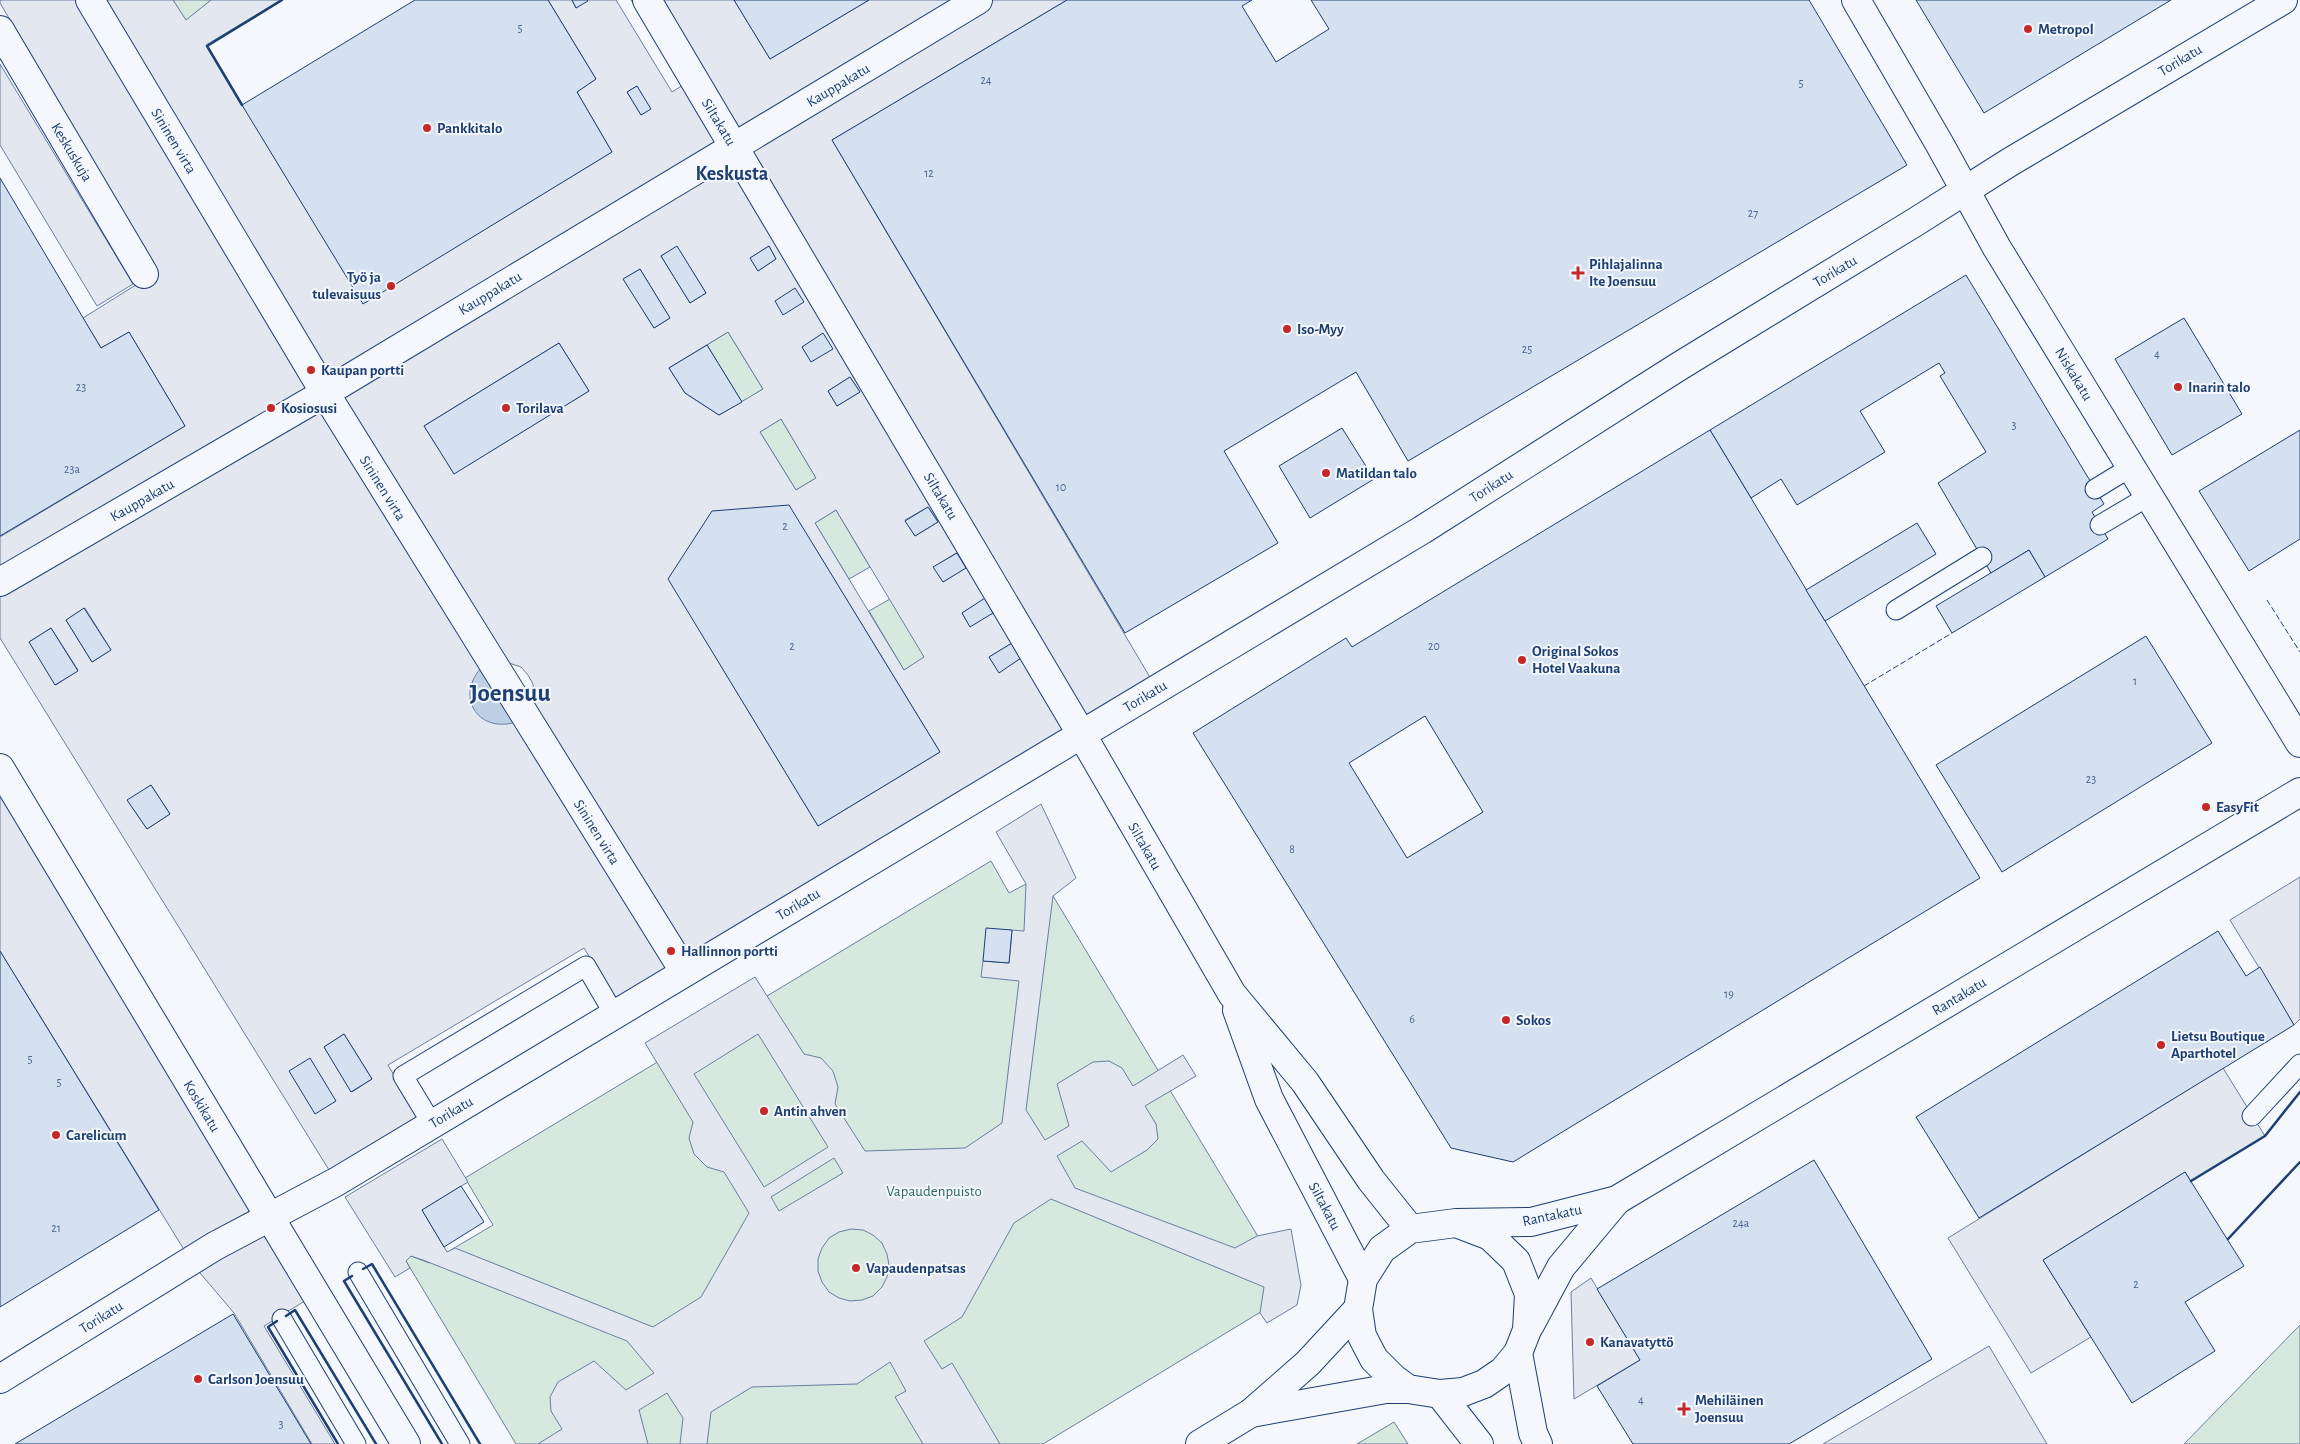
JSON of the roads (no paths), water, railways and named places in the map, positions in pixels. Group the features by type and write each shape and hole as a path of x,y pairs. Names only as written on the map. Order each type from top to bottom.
{"street":[{"name":"Sininen virta","path":"90,0 325,393 684,971"},
{"name":"Siltakatu","path":"647,0 1082,735 1232,994 1305,1082 1370,1180 1410,1229"},
{"name":"Kauppakatu","path":"0,582 325,393 978,0"},
{"name":"Niskakatu","path":"1856,0 1966,190 1997,248 2300,743"},
{"name":"Torikatu","path":"0,1379 215,1246 336,1182 684,971 1082,735 1422,530 1678,367 1966,190 2283,0"},
{"name":"Keskuskuja","path":"0,30 144,274"},
{"name":"Koskikatu","path":"0,768 406,1444"},
{"name":"Rantakatu","path":"1456,1223 1531,1222 1617,1200 2300,792"},
{"name":"Siltakatu","path":"1232,994 1269,1099 1363,1278"},
{"name":"Rantakatu","path":"1523,1341 1561,1267 1617,1200"},
{"path":"1408,1389 1393,1378 1374,1359 1362,1336 1358,1309 1363,1278 1382,1248 1410,1229 1456,1223 1490,1236 1516,1261 1529,1294 1523,1341 1533,1433 1538,1444"},
{"path":"1200,1444 1251,1413 1308,1363 1358,1309"},
{"path":"1251,1413 1386,1389 1408,1389 1440,1394 1463,1392 1484,1384 1503,1371 1523,1341"},
{"path":"1440,1394 1479,1444"}],"lane":[{"path":"2095,489 2131,467"},
{"path":"2100,526 2149,496"},
{"path":"1896,610 1982,557"},
{"path":"432,1124 403,1076 586,966 614,1014"},
{"path":"2252,1116 2300,1064"},
{"path":"358,1272 460,1444"},
{"path":"282,1318 356,1444"}],"water":[{"path":"483,666 516,722 502,724 490,722 481,717 474,709 470,700 470,689 474,677"}],"place":[{"name":"Metropol","path":"2028,29"},
{"name":"Pankkitalo","path":"427,128"},
{"name":"Pihlajalinna Ite Joensuu","path":"1578,273"},
{"name":"Työ ja tulevaisuus","path":"391,286"},
{"name":"Iso-Myy","path":"1287,329"},
{"name":"Kaupan portti","path":"311,370"},
{"name":"Inarin talo","path":"2178,387"},
{"name":"Kosiosusi","path":"271,408"},
{"name":"Torilava","path":"506,408"},
{"name":"Matildan talo","path":"1326,473"},
{"name":"Original Sokos Hotel Vaakuna","path":"1522,660"},
{"name":"EasyFit","path":"2206,807"},
{"name":"Hallinnon portti","path":"671,951"},
{"name":"Sokos","path":"1506,1020"},
{"name":"Lietsu Boutique Aparthotel","path":"2161,1045"},
{"name":"Antin ahven","path":"764,1111"},
{"name":"Carelicum","path":"56,1135"},
{"name":"Vapaudenpatsas","path":"856,1268"},
{"name":"Kanavatyttö","path":"1590,1342"},
{"name":"Carlson Joensuu","path":"198,1379"},
{"name":"Mehiläinen Joensuu","path":"1684,1409"}],"district":[{"name":"Keskusta","path":"732,173"},
{"name":"Joensuu","path":"510,692"}],"park label":[{"name":"Vapaudenpuisto","path":"934,1191"}]}
